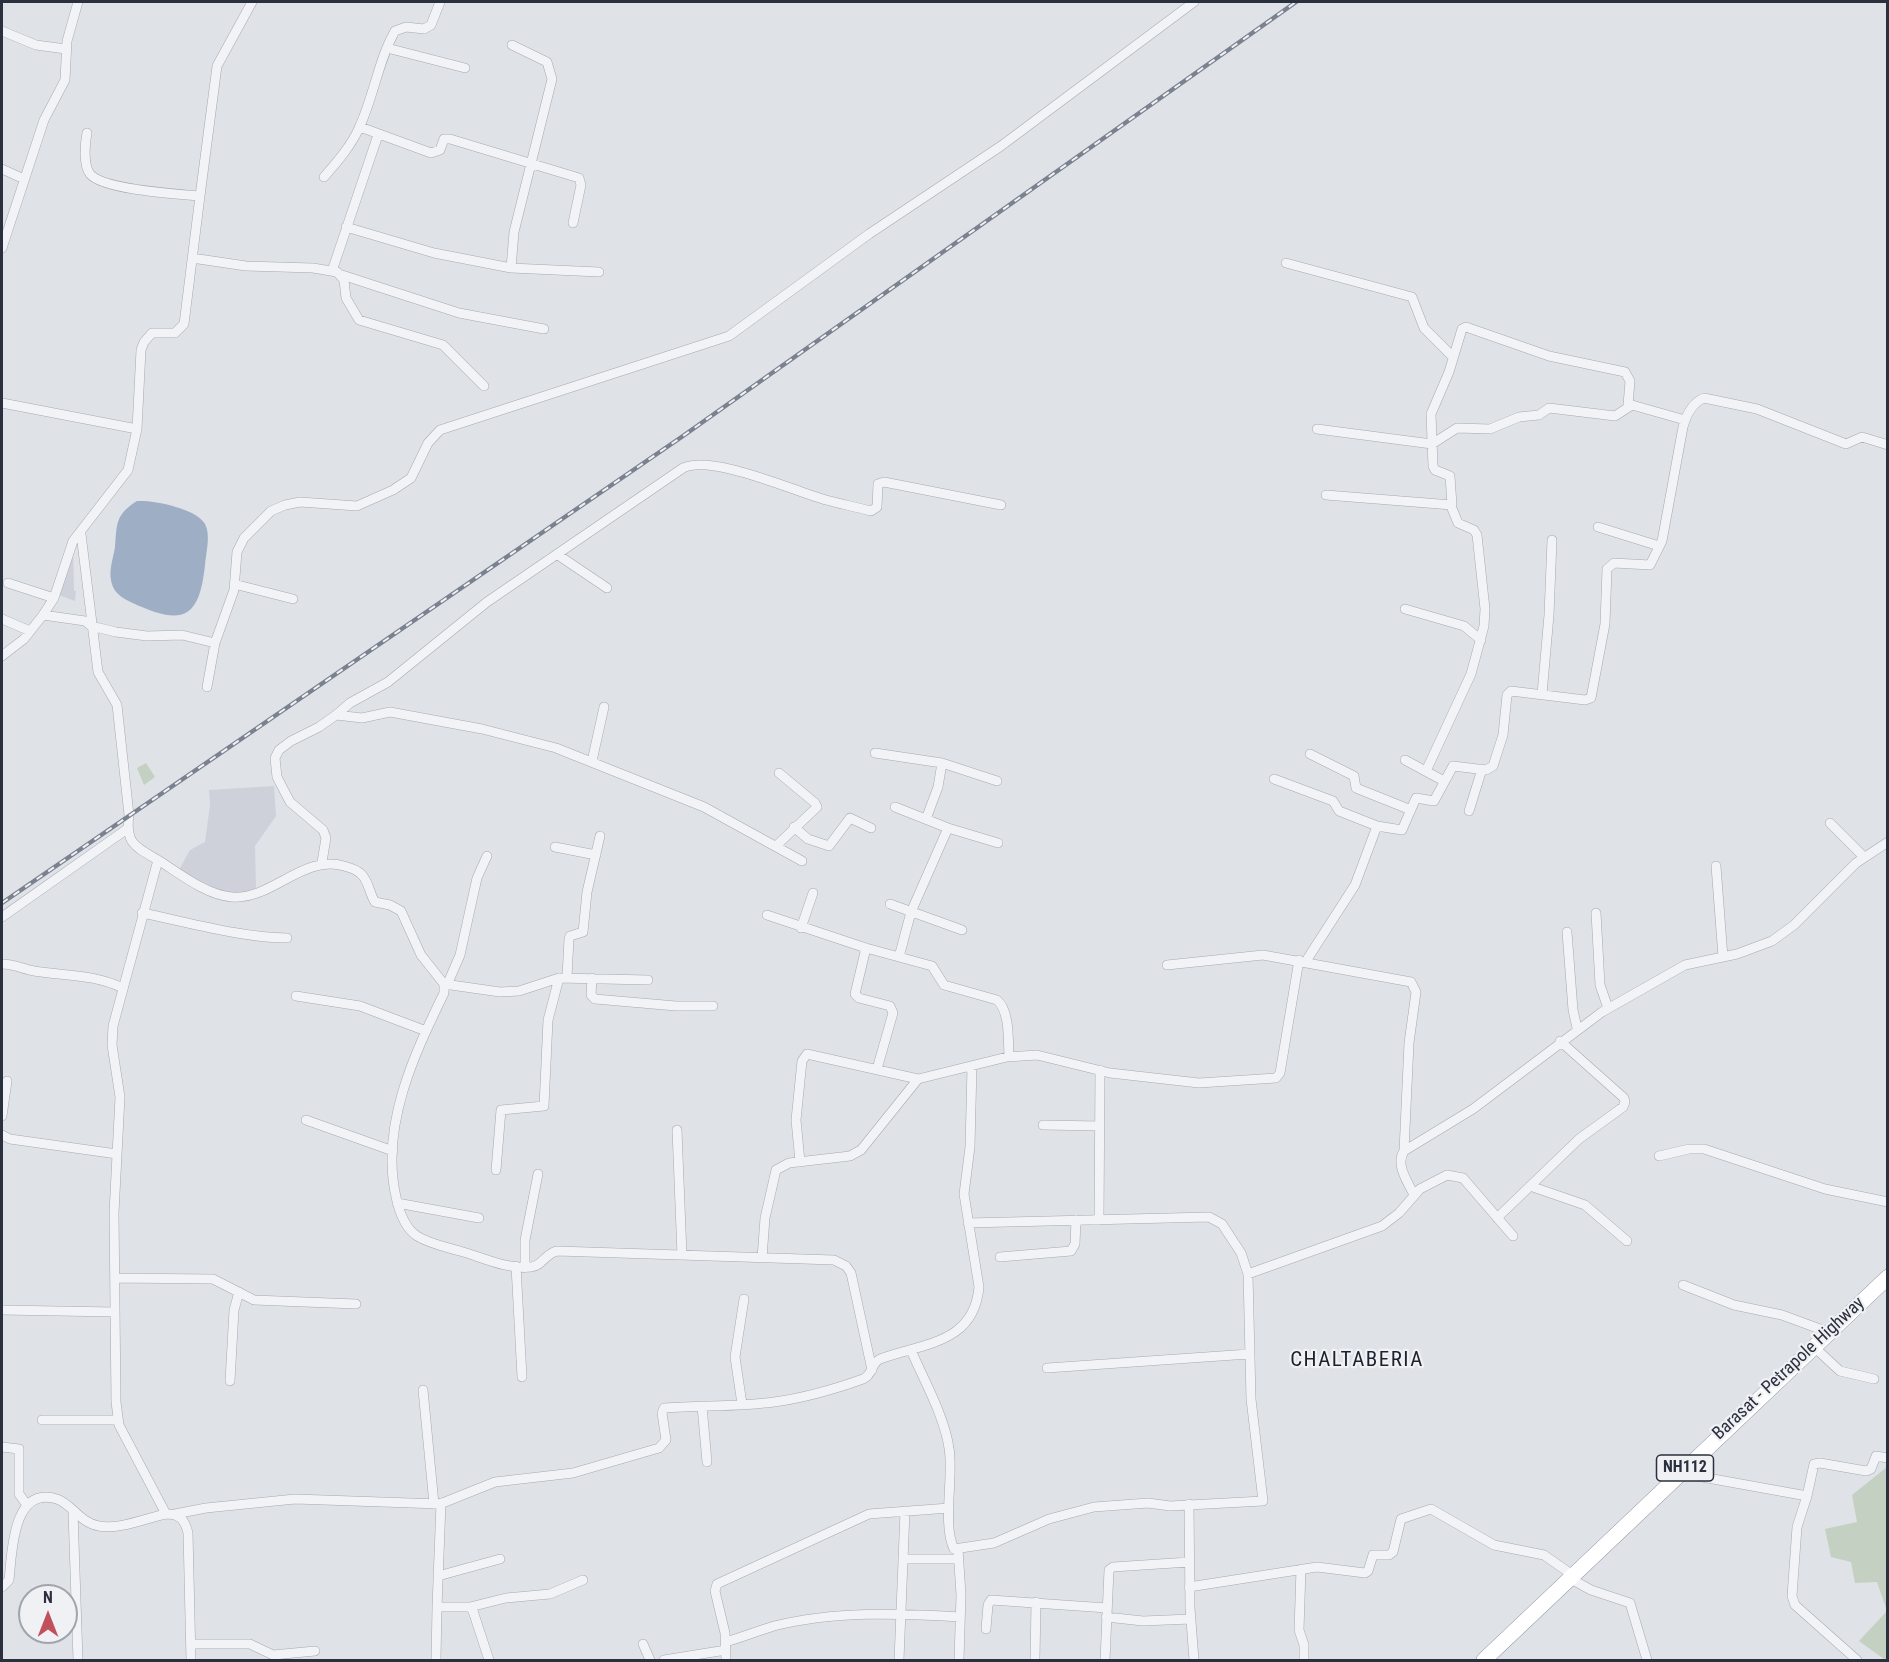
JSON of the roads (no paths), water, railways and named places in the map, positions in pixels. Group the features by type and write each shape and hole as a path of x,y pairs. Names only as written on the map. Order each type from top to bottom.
{"highway":[{"name":"Barasat - Petrapole Highway","path":"1484,1660 1887,1277"}],"street":[{"path":"2,248 44,120 64,80 66,49 78,2"},
{"path":"2,656 30,631 43,615 54,598 65,559 73,541 81,534 97,507 128,470 138,429 141,350 146,338 152,333 175,333 184,324 217,66 252,2"},
{"path":"324,177 342,157 360,127 395,31 400,27 424,29 431,25 440,2"},
{"path":"207,687 215,643 234,584 237,552 244,538 278,507 300,502 357,506 368,503 411,478 428,443 440,430 729,336 869,234 1001,146 1194,2"},
{"path":"2,31 36,45 66,49"},
{"path":"511,268 514,232 552,79 547,62 512,45"},
{"path":"387,48 465,68"},
{"path":"360,127 431,153 440,150 444,139 450,139 580,180 573,222"},
{"path":"87,133 87,167 94,177 125,187 200,196"},
{"path":"332,271 378,135"},
{"path":"2,169 24,179"},
{"path":"346,227 434,253 511,268 599,272"},
{"path":"192,258 246,267 332,271 459,313 544,329"},
{"path":"1286,264 1412,297 1424,328 1454,357"},
{"path":"342,276 346,298 359,321 443,345 484,386"},
{"path":"1317,429 1432,444 1457,428 1490,429 1519,417 1539,415 1549,408 1615,416 1621,414 1628,405 1630,381 1625,372 1549,356 1470,327 1462,329 1454,357 1432,410 1432,444 1434,469 1451,478 1451,506 1458,523 1474,530 1477,535 1485,609 1481,640 1471,674 1426,771"},
{"path":"1274,779 1334,801 1339,810 1377,826 1402,830 1418,797 1434,801 1453,766 1482,769 1493,766 1504,726 1508,695 1511,691 1585,700 1591,698 1605,624 1607,569 1610,565 1620,562 1647,567 1659,546 1685,420 1697,402 1704,398 1757,409 1846,444 1862,437 1887,445"},
{"path":"2,403 138,429"},
{"path":"1628,405 1685,420"},
{"path":"322,862 326,838 323,830 286,796 277,777 275,758 279,750 388,682 487,602 683,468 694,464 733,471 798,489 823,500 871,511 877,507 878,484 884,482 1001,505"},
{"path":"1326,495 1451,506"},
{"path":"1598,527 1659,546"},
{"path":"81,534 98,672 117,705 129,815 127,829 136,848 209,890 231,897 256,893 322,862 357,870 366,879 375,903 390,905 401,911 420,956 446,984 500,992 519,991 563,978 648,980"},
{"path":"1542,694 1550,615 1552,540"},
{"path":"558,555 607,588"},
{"path":"9,583 54,598"},
{"path":"234,584 293,599"},
{"path":"1406,609 1464,626 1481,640"},
{"path":"43,615 85,621 91,626 139,635 182,635 215,643"},
{"path":"2,619 30,631"},
{"path":"592,761 604,707"},
{"path":"336,715 362,718 384,712 529,741 592,761 704,807 802,861"},
{"path":"875,753 916,757 942,763 996,781"},
{"path":"1310,754 1354,776 1356,788 1412,810"},
{"path":"1405,760 1444,780"},
{"path":"926,819 939,782 942,763"},
{"path":"1469,811 1482,769"},
{"path":"776,846 814,810 815,802 779,773"},
{"path":"895,807 948,828 998,843"},
{"path":"794,827 808,839 829,846 850,818 871,828"},
{"path":"1830,823 1864,858"},
{"path":"800,1162 796,1120 803,1057 813,1054 918,1079 1009,1056 1037,1055 1100,1070 1199,1083 1276,1078 1280,1073 1302,961 1352,891 1377,826"},
{"path":"899,957 911,912 948,828"},
{"path":"2,917 127,829"},
{"path":"496,1170 501,1110 544,1106 548,1020 563,978 570,936 583,932 587,892 600,836"},
{"path":"1404,1151 1473,1109 1577,1028 1608,1008 1685,965 1750,950 1772,941 1794,925 1843,875 1887,842"},
{"path":"555,848 596,855"},
{"path":"487,856 477,878 460,955 426,1031 401,1096 393,1150 393,1187 402,1217 417,1236 520,1267 539,1264 549,1254 557,1251 825,1259 846,1266 851,1273 872,1370"},
{"path":"158,860 113,1026 112,1045 120,1097 114,1213 118,1420 171,1514 186,1522 191,1660"},
{"path":"1716,866 1723,957"},
{"path":"801,928 813,893"},
{"path":"890,904 962,930"},
{"path":"1596,913 1600,985 1608,1008"},
{"path":"142,914 243,932 260,938 287,938"},
{"path":"767,915 801,928 932,966 941,982 949,987 1000,1002 1006,1023 1009,1056"},
{"path":"1567,932 1573,1010 1577,1028"},
{"path":"866,948 855,988 856,996 890,1006 893,1013 878,1069"},
{"path":"1167,965 1263,955 1404,979 1415,986 1409,1043 1404,1151 1400,1161 1414,1195"},
{"path":"2,964 87,976 123,988"},
{"path":"592,978 591,995 595,999 676,1006 713,1006"},
{"path":"296,996 360,1006 426,1031"},
{"path":"1497,1218 1579,1139 1623,1107 1626,1102 1560,1041"},
{"path":"2,1587 9,1580 17,1520 27,1505 40,1499 56,1499 89,1523 108,1527 206,1508 295,1499 437,1503 495,1482 573,1473 659,1449 666,1440 663,1409 766,1403 806,1396 865,1378 879,1360 911,1350 962,1329 977,1301 979,1287 964,1194 970,1147 972,1066"},
{"path":"1099,1220 1100,1070"},
{"path":"762,1258 773,1176 782,1166 800,1162 841,1159 861,1150 918,1079"},
{"path":"2,1116 7,1081"},
{"path":"306,1120 393,1150"},
{"path":"1043,1125 1100,1126"},
{"path":"677,1130 682,1255"},
{"path":"2,1135 10,1139 117,1154"},
{"path":"1659,1156 1689,1149 1704,1149 1825,1189 1887,1202"},
{"path":"522,1377 520,1267 538,1174"},
{"path":"1248,1274 1382,1226 1399,1213 1414,1195 1447,1174 1463,1178 1513,1236"},
{"path":"1530,1186 1585,1205 1628,1241"},
{"path":"397,1203 479,1218"},
{"path":"904,1559 958,1554 1001,1541 1049,1519 1094,1507 1148,1503 1167,1506 1263,1501 1251,1399 1248,1274 1245,1260 1222,1224 1209,1217 968,1223"},
{"path":"1000,1257 1071,1251 1075,1244 1076,1220"},
{"path":"115,1278 213,1279 262,1301 356,1304"},
{"path":"1683,1285 1734,1305 1782,1315 1828,1332"},
{"path":"230,1380 234,1310 239,1292"},
{"path":"742,1404 735,1356 744,1299"},
{"path":"2,1310 115,1312"},
{"path":"1813,1346 1840,1371 1874,1379"},
{"path":"911,1350 945,1433 950,1465 949,1508 952,1547 958,1554 959,1660"},
{"path":"1047,1368 1249,1354"},
{"path":"423,1390 437,1503 436,1660"},
{"path":"702,1406 707,1462"},
{"path":"42,1420 118,1420"},
{"path":"2,1447 19,1449 19,1494 27,1505"},
{"path":"1857,1660 1795,1605 1792,1596 1797,1527 1814,1464 1866,1471 1871,1469 1876,1456 1887,1458"},
{"path":"1680,1473 1807,1496"},
{"path":"1189,1504 1189,1587 1194,1660"},
{"path":"726,1660 726,1646 715,1591 717,1584 868,1514 949,1508"},
{"path":"1189,1587 1326,1567 1365,1573 1372,1555 1389,1555 1393,1552 1397,1524 1401,1519 1431,1509 1494,1545 1544,1555 1596,1592 1630,1603 1647,1660"},
{"path":"900,1660 905,1511"},
{"path":"73,1512 78,1660"},
{"path":"438,1576 500,1559"},
{"path":"1105,1660 1108,1574 1111,1568 1189,1562"},
{"path":"1301,1569 1299,1630 1304,1645 1304,1660"},
{"path":"437,1607 470,1607 506,1598 550,1594 583,1580"},
{"path":"986,1629 989,1601 1036,1602 1107,1612 1143,1622 1191,1619"},
{"path":"1035,1660 1036,1602"},
{"path":"470,1607 489,1660"},
{"path":"664,1660 726,1646 793,1623 902,1615 960,1617"},
{"path":"191,1644 250,1644 268,1654 289,1658 315,1652"},
{"path":"643,1644 650,1660"}],"water":[{"path":"137,501 184,509 200,518 207,528 207,549 200,594 189,611 181,615 158,613 129,602 115,591 111,582 110,572 119,521 125,511"}],"railway":[{"path":"2,903 683,436 1296,2"}],"district":[{"name":"CHALTABERIA","path":"1357,1361"}]}
